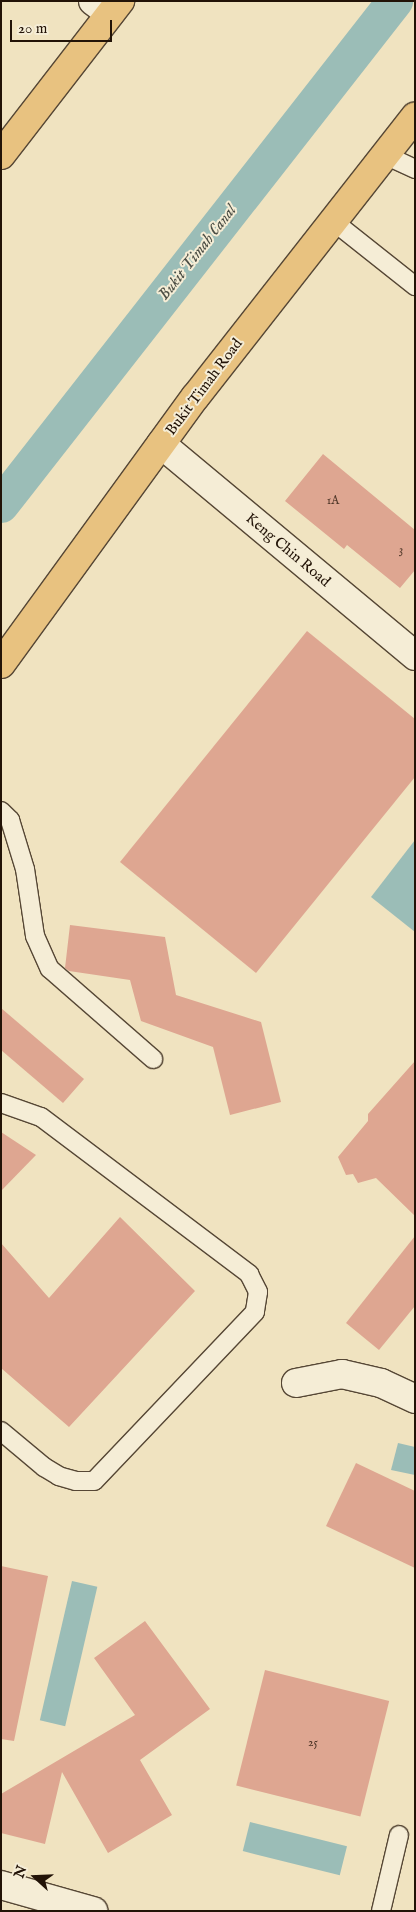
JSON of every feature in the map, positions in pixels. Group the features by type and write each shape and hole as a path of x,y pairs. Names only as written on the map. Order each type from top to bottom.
{"highway":[{"path":"1,156 108,6"},
{"name":"Bukit Timah Road","path":"1,664 161,444 415,117"}],"street":[{"name":"Keng Chin Road","path":"161,444 415,656"},
{"path":"296,1383 342,1374 381,1383 415,1399"},
{"path":"1,1885 94,1911"}],"lane":[{"path":"385,155 415,169"},
{"path":"333,221 415,286"},
{"path":"1,811 10,820 23,860 35,936 50,969 153,1059"},
{"path":"1,1103 42,1116 248,1274 258,1292 255,1312 94,1481 76,1481 60,1476 44,1467 1,1431"},
{"path":"381,1911 399,1835"}],"water":[{"path":"415,840 415,932 371,897"},
{"path":"398,1443 415,1447 415,1475 391,1470"},
{"path":"72,1581 97,1587 65,1726 40,1720"},
{"path":"250,1822 347,1846 340,1875 243,1851"}],"building":[{"path":"323,454 415,530 415,570 400,588 347,545 344,549 285,501"},
{"path":"307,631 415,719 415,777 256,973 120,862"},
{"path":"70,925 165,937 176,995 261,1022 281,1102 230,1115 213,1047 141,1021 130,980 69,971 65,968"},
{"path":"1,1008 84,1079 63,1103 1,1050"},
{"path":"415,1061 415,1216 376,1178 358,1183 353,1174 346,1175 338,1157 368,1121 368,1114"},
{"path":"1,1132 36,1155 1,1191"},
{"path":"120,1217 195,1291 69,1427 1,1368 1,1243 49,1298"},
{"path":"415,1236 415,1306 379,1350 346,1323"},
{"path":"356,1463 415,1491 415,1568 326,1526"},
{"path":"1,1566 48,1576 14,1741 1,1739"},
{"path":"145,1621 210,1709 140,1760 172,1815 108,1853 62,1772 45,1844 1,1833 1,1794 135,1715 94,1658"},
{"path":"265,1670 389,1701 360,1816 236,1785"}],"waterway":[{"name":"Bukit Timah Canal","path":"1,505 395,1"}]}
